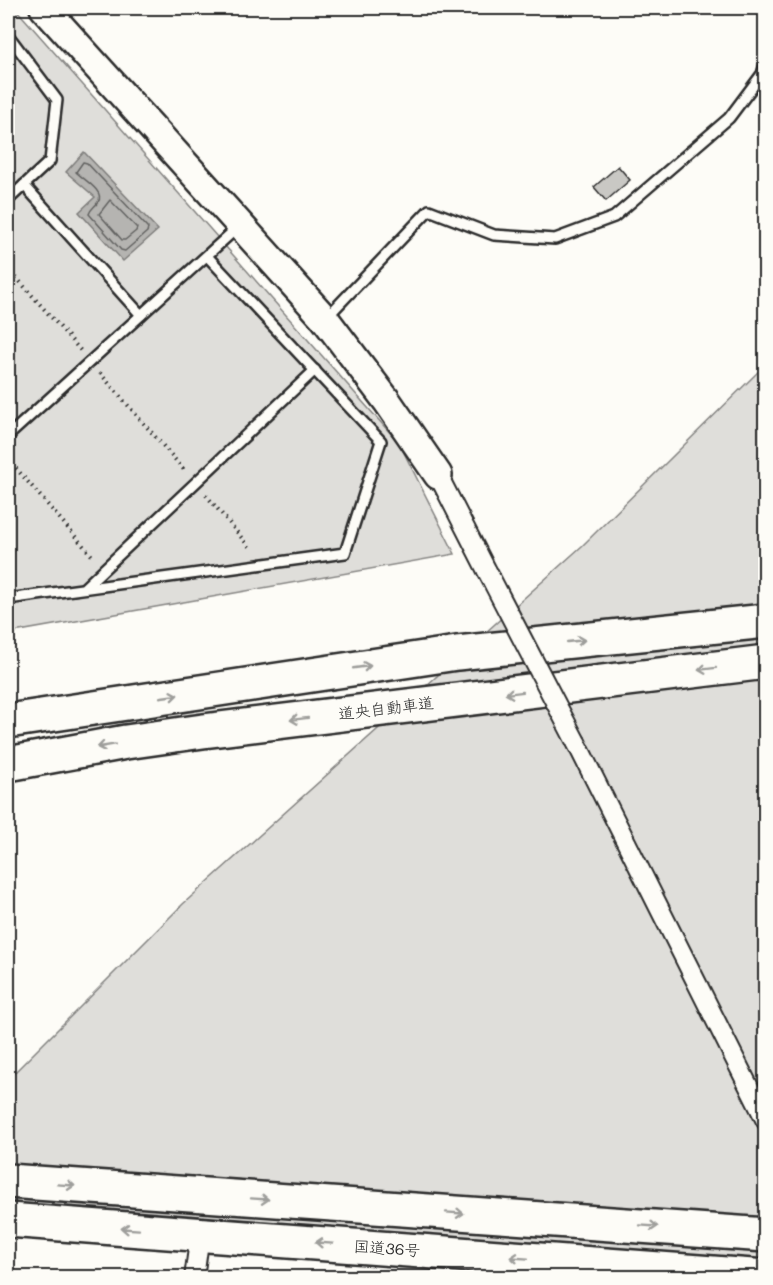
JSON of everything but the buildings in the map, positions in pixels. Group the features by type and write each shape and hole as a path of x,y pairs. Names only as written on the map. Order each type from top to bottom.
{"highway":[{"path":"8,721 457,653 765,621"},
{"name":"道央自動車道","path":"8,764 126,742 203,731 765,662"},
{"path":"8,1181 765,1234"},
{"name":"国道36号","path":"8,1220 765,1277"}],"street":[{"path":"44,8 325,319 387,401 438,475 576,742 765,1121"},
{"path":"194,1278 200,1234"}],"lane":[{"path":"8,34 57,100 50,161 8,200"},
{"path":"325,319 429,210 495,235 555,239 614,217 729,118 764,74 765,62"},
{"path":"24,185 141,315"},
{"path":"8,436 240,226"},
{"path":"8,599 345,553 381,441 207,256"},
{"path":"86,587 315,370"}],"path":[{"path":"8,267 196,483 262,564"},
{"path":"8,459 104,570"}],"shaded area":[{"path":"8,8 15,8 399,443 455,554 8,633"},
{"path":"765,365 765,1277 8,1233 8,1079 183,904 582,546"}],"water":[{"path":"84,152 158,230 123,261 79,212 95,197 66,172"}]}
